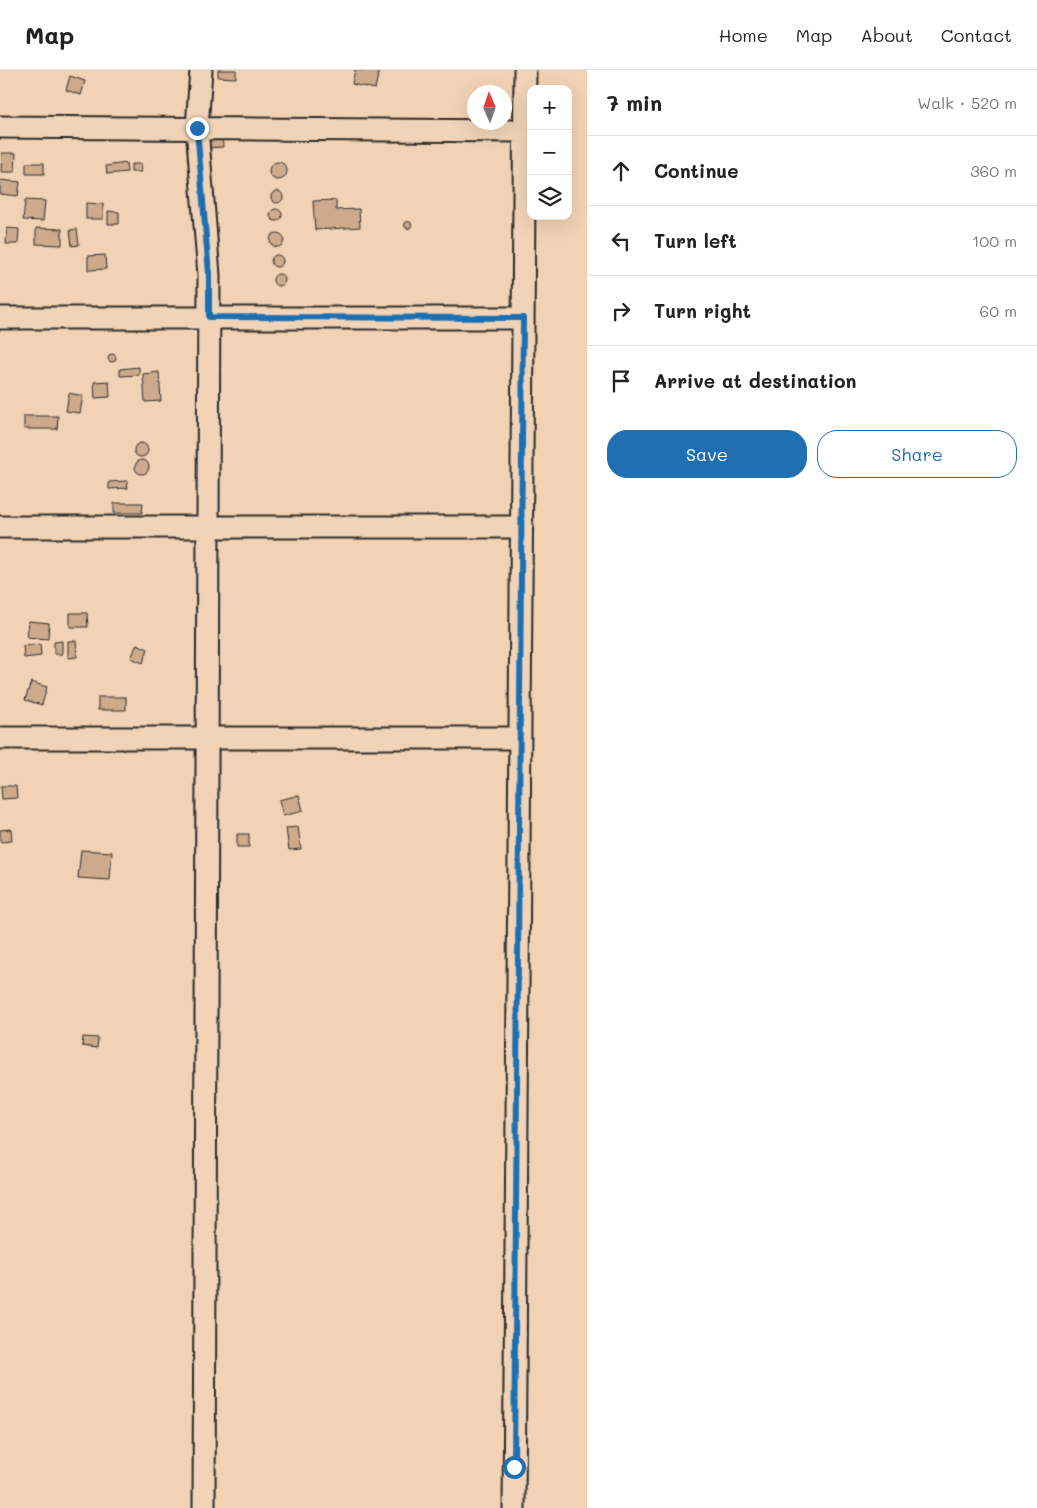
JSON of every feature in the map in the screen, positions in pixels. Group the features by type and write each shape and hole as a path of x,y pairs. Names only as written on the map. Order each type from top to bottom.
{"street":[{"path":"201,70 197,128 209,274 204,1508"},
{"path":"514,1508 524,70"},
{"path":"0,126 524,131"},
{"path":"0,318 523,318"},
{"path":"0,528 522,527"},
{"path":"0,738 520,738"}],"building":[{"path":"218,70 236,70 236,78 218,77"},
{"path":"355,70 379,70 375,89 352,84"},
{"path":"70,76 85,81 81,95 66,90"},
{"path":"222,128 223,147 206,148 205,129"},
{"path":"2,153 16,153 15,172 1,172"},
{"path":"278,162 284,165 287,171 284,177 278,180 272,177 269,171 272,165"},
{"path":"26,163 44,163 44,174 26,174"},
{"path":"126,163 127,172 107,174 106,166"},
{"path":"131,164 141,164 141,172 131,172"},
{"path":"0,180 20,182 18,196 0,194"},
{"path":"275,191 279,191 283,197 279,203 275,203 271,199 271,195"},
{"path":"25,200 45,201 43,221 23,220"},
{"path":"336,200 336,210 359,209 360,227 315,230 313,201"},
{"path":"86,203 103,204 103,219 86,219"},
{"path":"274,209 278,209 282,215 278,221 274,221 270,217 270,213"},
{"path":"108,211 119,212 119,224 108,224"},
{"path":"408,221 412,225 408,229 404,225"},
{"path":"7,228 19,229 18,244 6,244"},
{"path":"36,228 62,229 62,245 36,244"},
{"path":"77,229 79,245 72,246 70,230"},
{"path":"277,233 282,235 284,240 282,245 277,247 272,245 270,240 272,235"},
{"path":"105,255 106,269 88,270 88,256"},
{"path":"277,255 283,261 277,267 271,261"},
{"path":"279,274 285,280 279,286 273,280"},
{"path":"112,354 116,358 112,362 108,358"},
{"path":"139,367 139,375 120,376 120,369"},
{"path":"159,372 161,401 145,402 143,374"},
{"path":"109,381 110,397 95,398 94,382"},
{"path":"69,393 83,396 80,413 66,411"},
{"path":"24,416 58,416 57,429 24,429"},
{"path":"138,443 144,443 148,450 144,457 138,457 134,453 134,447"},
{"path":"142,460 147,462 149,467 147,472 142,474 137,472 135,467 137,462"},
{"path":"127,481 128,488 109,489 109,482"},
{"path":"114,503 143,503 142,513 114,513"},
{"path":"70,613 87,613 88,627 70,627"},
{"path":"29,621 49,623 48,639 27,637"},
{"path":"62,641 62,654 54,654 54,642"},
{"path":"68,641 76,641 77,657 68,658"},
{"path":"40,644 41,656 24,658 23,646"},
{"path":"137,644 148,649 143,663 131,658"},
{"path":"31,682 47,687 42,705 25,700"},
{"path":"98,697 126,697 126,710 98,710"},
{"path":"1,786 16,786 17,798 2,799"},
{"path":"299,795 303,811 283,816 279,800"},
{"path":"298,827 301,849 289,850 286,828"},
{"path":"11,829 12,841 0,842 0,830"},
{"path":"237,834 249,834 249,847 237,847"},
{"path":"81,850 112,852 110,880 78,878"},
{"path":"83,1037 98,1038 97,1048 82,1046"}],"route":[{"path":"197,128 209,274 209,317 523,318 514,1467"}]}
